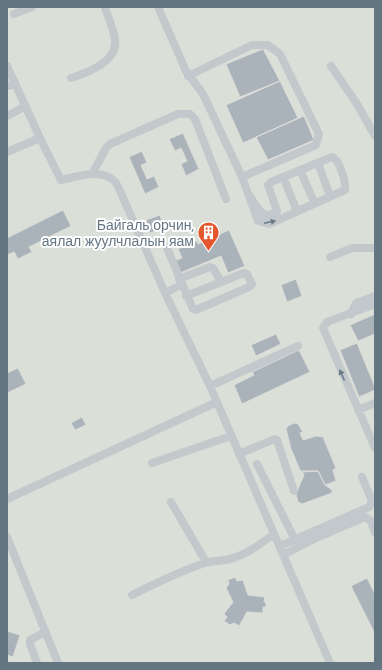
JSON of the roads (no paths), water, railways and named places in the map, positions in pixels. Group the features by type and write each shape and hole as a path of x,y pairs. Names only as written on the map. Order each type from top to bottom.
{"street":[{"path":"14,14 32,7"},
{"path":"71,78 104,63 114,51 115,40 105,7"},
{"path":"158,7 188,76 203,94 242,177 260,223 269,224 314,202 345,190 346,185 337,161 332,157 283,177 268,185 277,211 274,214 268,215 259,212 250,196"},
{"path":"188,76 252,44 268,45 280,54 319,134 316,145 242,177"},
{"path":"7,66 11,85 26,106 60,180 92,174 102,175 113,180 121,193 165,293 210,386 330,663"},
{"path":"331,66 357,104 375,136"},
{"path":"7,116 26,106"},
{"path":"92,174 106,148 110,144 178,114 190,114 195,119 226,199"},
{"path":"7,152 40,138"},
{"path":"318,163 330,196"},
{"path":"300,170 314,202"},
{"path":"283,177 297,211"},
{"path":"167,248 180,282 186,296 193,309 196,310 249,287 252,284 247,274 244,273 186,296"},
{"path":"330,257 352,248 375,248"},
{"path":"165,293 180,282 210,267 213,268 221,282"},
{"path":"351,314 356,303 375,296"},
{"path":"375,304 326,322 323,328 375,448"},
{"path":"210,386 298,346"},
{"path":"7,497 217,402"},
{"path":"358,410 375,403"},
{"path":"152,463 232,436"},
{"path":"240,454 275,439 277,440 294,491"},
{"path":"257,464 295,540"},
{"path":"280,546 371,505 372,501 362,478"},
{"path":"171,502 206,562"},
{"path":"283,555 316,538 365,517 370,520 375,532"},
{"path":"132,595 158,582 206,562 227,560 242,555 257,547 274,534"},
{"path":"7,537 58,663"},
{"path":"37,663 30,640 45,632"}],"place":[{"name":"Байгаль орчин, аялал жуулчлалын яам","path":"209,252"}]}
